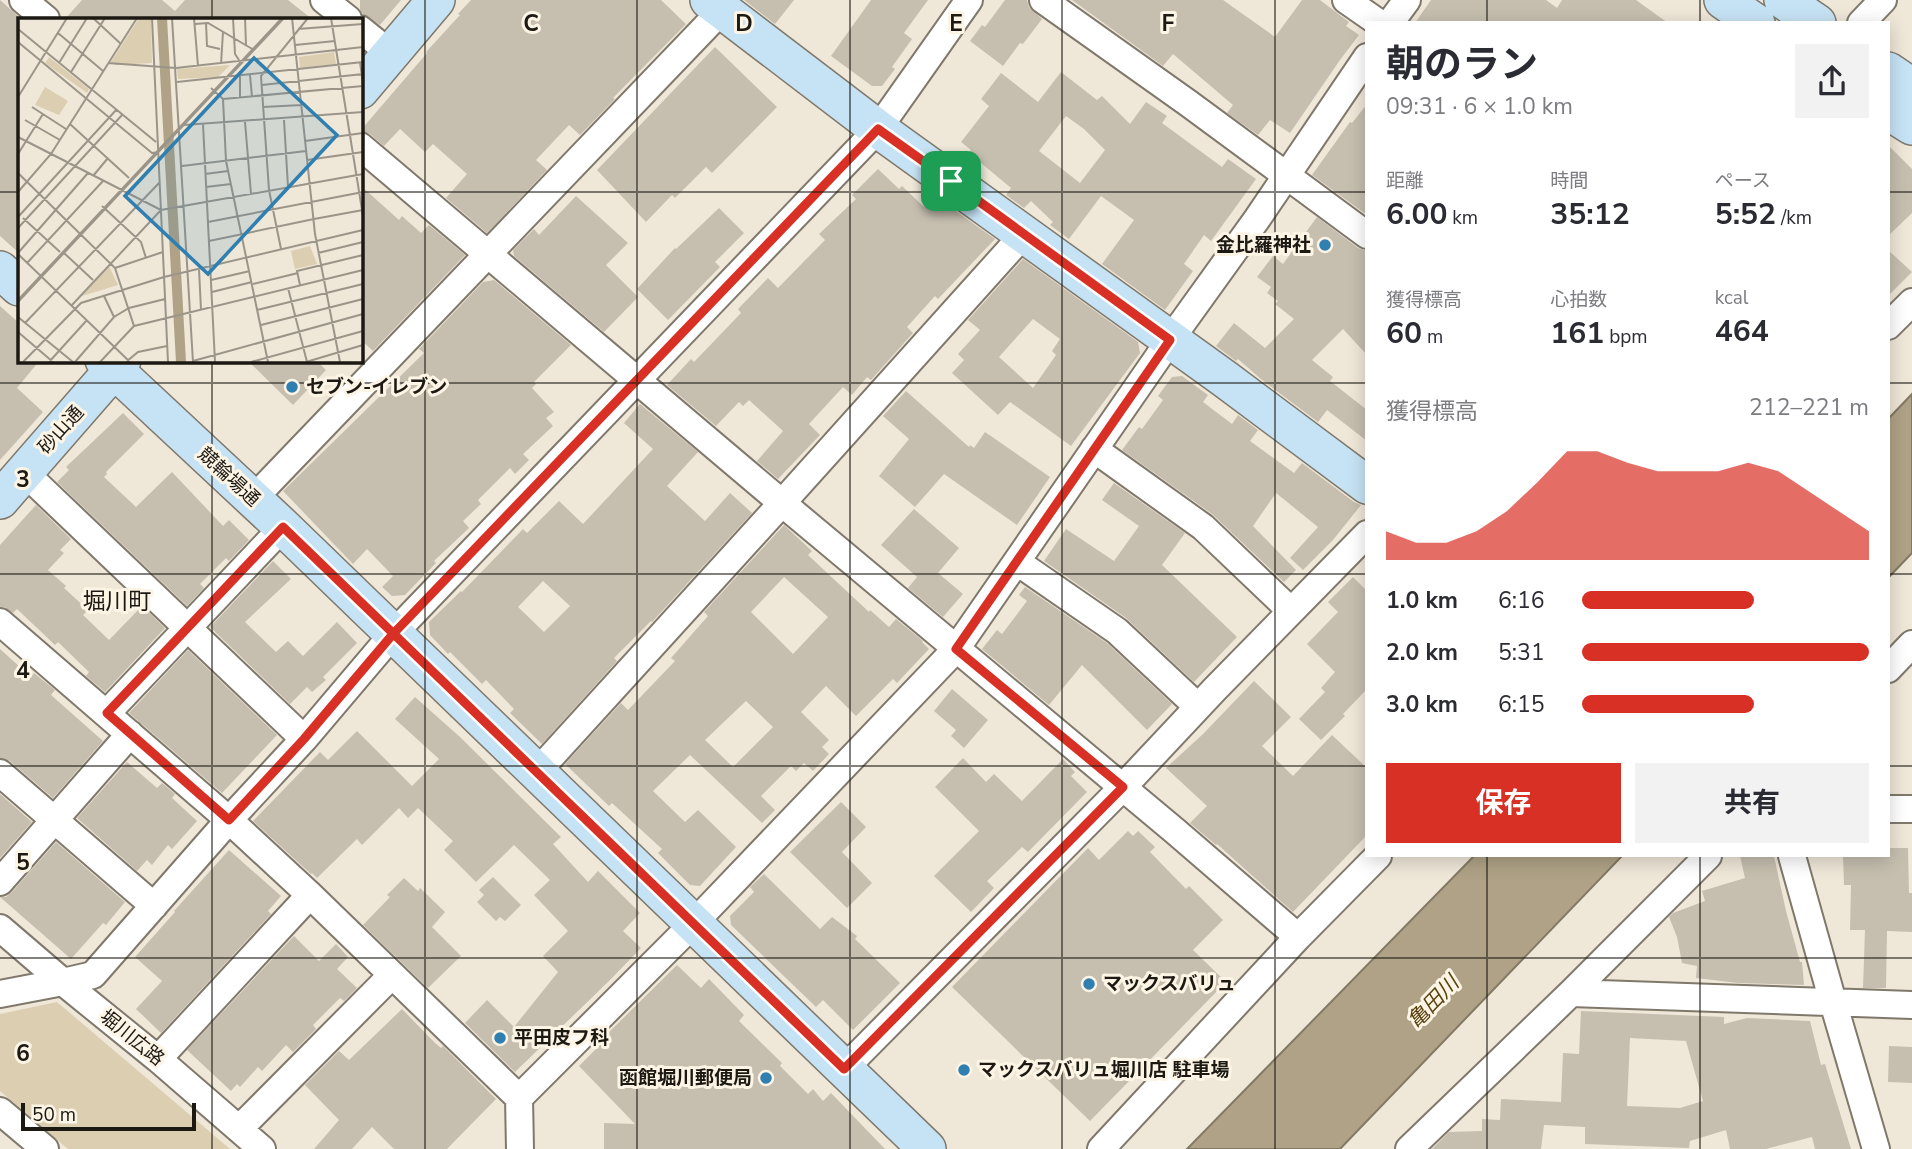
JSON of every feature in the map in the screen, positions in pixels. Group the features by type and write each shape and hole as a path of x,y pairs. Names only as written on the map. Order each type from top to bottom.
{"street":[{"path":"23,0 45,18"},
{"path":"324,0 347,18"},
{"path":"362,88 436,0"},
{"path":"0,994 93,975 304,739 393,634 878,129 969,0"},
{"path":"1043,0 1365,234"},
{"path":"1346,0 1376,21"},
{"path":"1391,21 1407,0"},
{"path":"1723,0 1753,21"},
{"path":"1783,0 1814,21"},
{"path":"1863,21 1883,0"},
{"path":"253,499 489,253 716,5 878,129 1365,484"},
{"path":"362,31 391,54"},
{"path":"519,1098 694,923 956,649 1365,60"},
{"path":"1890,72 1912,87"},
{"path":"1890,112 1912,126"},
{"path":"362,148 1298,937"},
{"path":"537,772 1024,234"},
{"path":"0,270 18,286"},
{"path":"1890,324 1912,302"},
{"name":"競輪場通","path":"114,363 927,1149"},
{"name":"砂山通","path":"0,500 114,363"},
{"path":"1094,449 1203,527 1291,611"},
{"path":"24,472 304,739"},
{"path":"107,713 283,527"},
{"path":"844,1069 1123,787 1365,536"},
{"path":"1017,562 1117,631 1198,707"},
{"path":"0,622 229,820 519,1098 520,1149"},
{"path":"1890,667 1912,644"},
{"path":"0,882 130,734"},
{"path":"0,773 154,906"},
{"path":"1890,809 1912,809"},
{"path":"1101,1149 1298,937 1377,857"},
{"path":"1409,1149 1707,857"},
{"path":"1793,857 1877,1149"},
{"path":"158,1059 310,895"},
{"name":"堀川広路","path":"0,928 262,1149"},
{"path":"239,1129 392,975"},
{"path":"1571,993 1912,1005"},
{"path":"0,1111 45,1149"}],"shaded area":[{"path":"57,1002 230,1149 68,1149 0,1091 0,1014"}],"water":[{"path":"1912,394 1912,553 1890,576 1890,417"},
{"name":"亀田川","path":"1473,857 1621,857 1340,1149 1187,1149"}],"building":[{"path":"0,0 19,17 18,252 0,236"},
{"path":"82,0 162,0 175,11 185,0 288,0 311,18 66,18"},
{"path":"360,0 401,0 380,25 363,14"},
{"path":"471,0 661,0 686,24 580,135 569,125 536,160 547,170 487,233 446,198 467,174 433,144 425,152 400,129 384,146 370,134 362,132 426,52 460,15 458,14"},
{"path":"744,0 794,0 775,24"},
{"path":"871,0 928,0 904,33 912,39 882,86 872,86 831,56"},
{"path":"1005,0 1027,0 1029,7 1042,19 1003,66 970,41 982,25 985,27"},
{"path":"1072,0 1223,0 1275,37 1302,0 1320,0 1349,22 1346,26 1359,35 1290,133 1270,120 1258,135 1227,113 1233,105 1173,54 1163,66"},
{"path":"1431,0 1546,0 1557,8 1562,0 1636,0 1665,21 1416,21"},
{"path":"715,47 777,107 712,173 706,167 675,198 672,195 646,222 597,170"},
{"path":"1061,72 1097,100 1102,96 1130,124 1146,102 1167,116 1162,123 1222,167 1228,159 1256,179 1211,241 1204,235 1184,264 1193,271 1165,310 1102,264 1134,220 1101,196 1069,239 1050,225 1053,222 1031,201 1024,208 1006,195 1011,188 969,153 971,150 961,142 989,106 981,99 1001,73 1038,102","holes":["1066,116 1105,150 1080,183 1039,151"]},
{"path":"1365,107 1365,214 1312,175 1350,122 1352,123"},
{"path":"1890,147 1912,169 1912,213 1890,234"},
{"path":"878,169 899,189 902,186 924,207 935,196 995,239 938,299 935,296 907,327 913,333 871,380 867,377 852,395 843,387 809,424 820,435 778,479 757,461 783,431 749,400 743,406 739,402 716,426 667,385 691,359 694,362 741,313 738,309 768,278 778,288 825,240 819,234 856,199 852,195"},
{"path":"362,187 399,220 402,216 421,233 429,225 465,255 373,351 362,341"},
{"path":"576,196 628,243 606,265 638,297 604,332 514,256 513,250 534,229 539,235"},
{"path":"719,208 744,233 715,262 720,267 668,320 637,289 675,248"},
{"path":"1317,217 1365,250 1365,353 1343,329 1312,360 1333,377 1330,381 1365,408 1365,439 1327,410 1318,422 1238,359 1236,361 1216,346 1234,323 1265,348 1294,319 1275,304 1278,301 1267,293 1271,287 1257,277 1273,256 1283,264"},
{"path":"1890,252 1912,272 1890,294"},
{"path":"1023,259 1138,342 1140,353 1071,446 1010,402 998,415 952,373 964,360 958,354 980,330 968,320","holes":["1033,319 1060,339 1052,351 1056,355 1033,388 999,357"]},
{"path":"494,280 571,345 534,382 536,384 532,388 554,412 546,418 553,426 523,454 529,460 515,474 510,468 478,500 481,504 463,521 469,528 434,561 436,563 405,595 392,596 382,587 393,576 367,549 353,564 283,491 424,353 419,349 483,282"},
{"path":"0,306 18,322 18,362 38,362 17,388 43,412 0,460"},
{"name":"セブン-イレブン","path":"249,362 318,362 326,370 293,405"},
{"path":"1182,376 1208,395 1203,402 1232,424 1238,415 1258,430 1250,441 1294,473 1302,463 1361,505 1333,540 1303,570 1290,558 1318,527 1276,493 1253,526 1296,570 1284,582 1212,514 1122,450 1139,427 1142,429 1163,400 1158,396 1172,377"},
{"path":"906,391 969,447 970,445 974,448 985,432 1050,477 1017,525 944,474 915,507 879,476 909,439 883,416"},
{"path":"640,404 698,452 667,486 705,521 730,493 752,513 652,622 614,658 617,661 542,744 510,713 514,709 486,680 482,684 430,635 429,622 523,529 527,533 559,501 583,524 653,449 624,423","holes":["543,581 570,606 544,632 518,607"]},
{"path":"123,413 144,434 104,477 136,507 172,472 223,526 229,520 249,540 229,561 226,558 200,584 204,588 187,606 57,482 69,470 66,467"},
{"path":"1114,483 1185,533 1162,565 1237,637 1194,682 1126,618 1044,561 1066,529 1114,561 1139,526 1102,500"},
{"path":"36,505 71,539 60,550 64,553 48,570 88,610 83,615 109,640 142,606 165,628 105,692 86,676 89,672 58,642 55,645 17,609 13,613 0,607 0,545"},
{"path":"914,509 959,548 938,573 963,594 943,617 908,588 917,577 881,545"},
{"path":"784,525 812,551 808,555 869,612 870,610 889,627 896,619 929,649 897,683 893,679 856,716 826,686 801,712 829,740 822,747 829,754 813,771 804,763 796,771 791,766 761,796 775,810 762,823 690,755 653,791 685,822 698,810 736,847 700,886 690,885 658,853 662,849 612,803 609,806 565,764 621,703 628,710 675,661 671,658 708,616 704,612","holes":["784,577 828,617 793,654 751,612","746,701 773,727 733,767 705,740"]},
{"path":"273,561 291,579 245,622 276,652 288,641 303,656 337,622 357,643 323,677 326,680 312,692 307,687 290,704 210,627"},
{"path":"1353,577 1365,589 1365,691 1321,740 1299,719 1325,692 1321,688 1335,672 1307,644 1338,612 1328,602"},
{"path":"1025,587 1107,643 1172,704 1147,730 1082,665 1049,705 982,649 997,630 1002,634 1027,601 1019,595"},
{"path":"0,649 31,677 34,673 55,690 51,695 103,741 53,798 10,761 0,758"},
{"path":"188,650 277,735 222,793 129,713"},
{"path":"1254,681 1291,717 1262,746 1293,776 1332,735 1365,766 1365,837 1293,912 1190,823 1207,806 1166,768"},
{"path":"952,689 988,720 964,748 951,736 956,730 934,711"},
{"path":"415,697 460,737 561,837 553,844 588,882 598,871 640,913 623,931 641,948 515,1072 465,1023 487,1000 514,1027 558,972 543,956 568,931 534,895 550,880 514,845 476,882 444,850 453,841 418,808 408,818 399,808 362,845 357,839 317,878 253,821 320,752 328,760 357,731 412,786 439,759 395,719"},
{"path":"963,758 986,782 994,774 1022,801 1063,759 1075,772 1071,776 1087,792 1028,852 1022,847 987,881 994,888 971,912 934,876 979,831 935,787"},
{"path":"127,762 157,788 162,783 175,794 172,798 197,821 172,849 168,845 152,865 147,860 137,871 77,818"},
{"path":"0,794 32,822 0,858"},
{"path":"841,802 866,827 842,852 872,883 847,908 790,852"},
{"name":"マックスバリュ","path":"1128,831 1133,836 1138,831 1155,847 1150,852 1186,889 1189,886 1223,920 1193,950 1226,982 1090,1121 952,987 1088,848 1099,860"},
{"path":"56,842 125,902 71,959 0,897 6,897 12,892"},
{"path":"1890,848 1908,848 1912,932 1887,931 1886,988 1863,988 1865,930 1850,930 1851,885 1844,885 1843,857 1890,857"},
{"path":"229,850 281,896 268,911 271,914 161,1033 136,1009 162,981 135,957"},
{"path":"1740,857 1774,857 1786,911 1802,962 1804,985 1738,983 1696,978 1697,966 1682,963 1677,937 1669,917 1705,901 1702,891 1745,878"},
{"path":"764,874 820,929 832,917 857,936 855,939 900,983 853,1030 823,1000 816,1007 731,925 730,916 754,892 750,887"},
{"path":"493,877 521,905 505,921 500,917 496,921 477,902 484,895 479,890"},
{"path":"404,878 418,891 420,888 445,912 432,927 461,956 428,988 363,925"},
{"path":"294,936 319,961 336,944 348,957 337,969 357,988 344,1001 340,998 313,1025 316,1029 293,1052 286,1045 262,1071 258,1067 240,1087 237,1084 231,1091 187,1050"},
{"path":"677,965 701,988 709,979 744,1015 739,1021 782,1063 780,1066 808,1094 813,1089 823,1101 831,1093 885,1149 604,1149 604,1123 635,1124 579,1066 604,1041 602,1039"},
{"path":"402,1009 496,1099 447,1149 394,1149 372,1127 352,1149 314,1149 339,1120 305,1085 339,1051 349,1060"},
{"path":"1581,1011 1724,1017 1724,1024 1747,1018 1810,1021 1821,1065 1825,1064 1851,1149 1815,1149 1812,1137 1766,1149 1730,1149 1726,1130 1690,1141 1689,1148 1585,1144 1585,1127 1544,1125 1541,1149 1432,1149 1449,1132 1482,1131 1482,1119 1500,1120 1501,1099 1561,1102 1563,1053 1579,1054","holes":["1630,1038 1686,1041 1703,1101 1680,1108 1627,1106"]},
{"path":"1889,1046 1912,1047 1912,1083 1888,1082"}],"place":[{"name":"金比羅神社","path":"1325,245"},
{"name":"セブン-イレブン","path":"292,387"},
{"name":"マックスバリュ","path":"1089,984"},
{"name":"平田皮フ科","path":"500,1038"},
{"name":"マックスバリュ堀川店 駐車場","path":"964,1070"},
{"name":"函館堀川郵便局","path":"766,1078"}],"district":[{"name":"堀川町","path":"117,601"}],"route":[{"path":"951,181 878,129 393,634 304,739 229,820 107,713 283,527 393,634 694,923 844,1069 1123,787 956,649 1170,340 951,181"}]}
